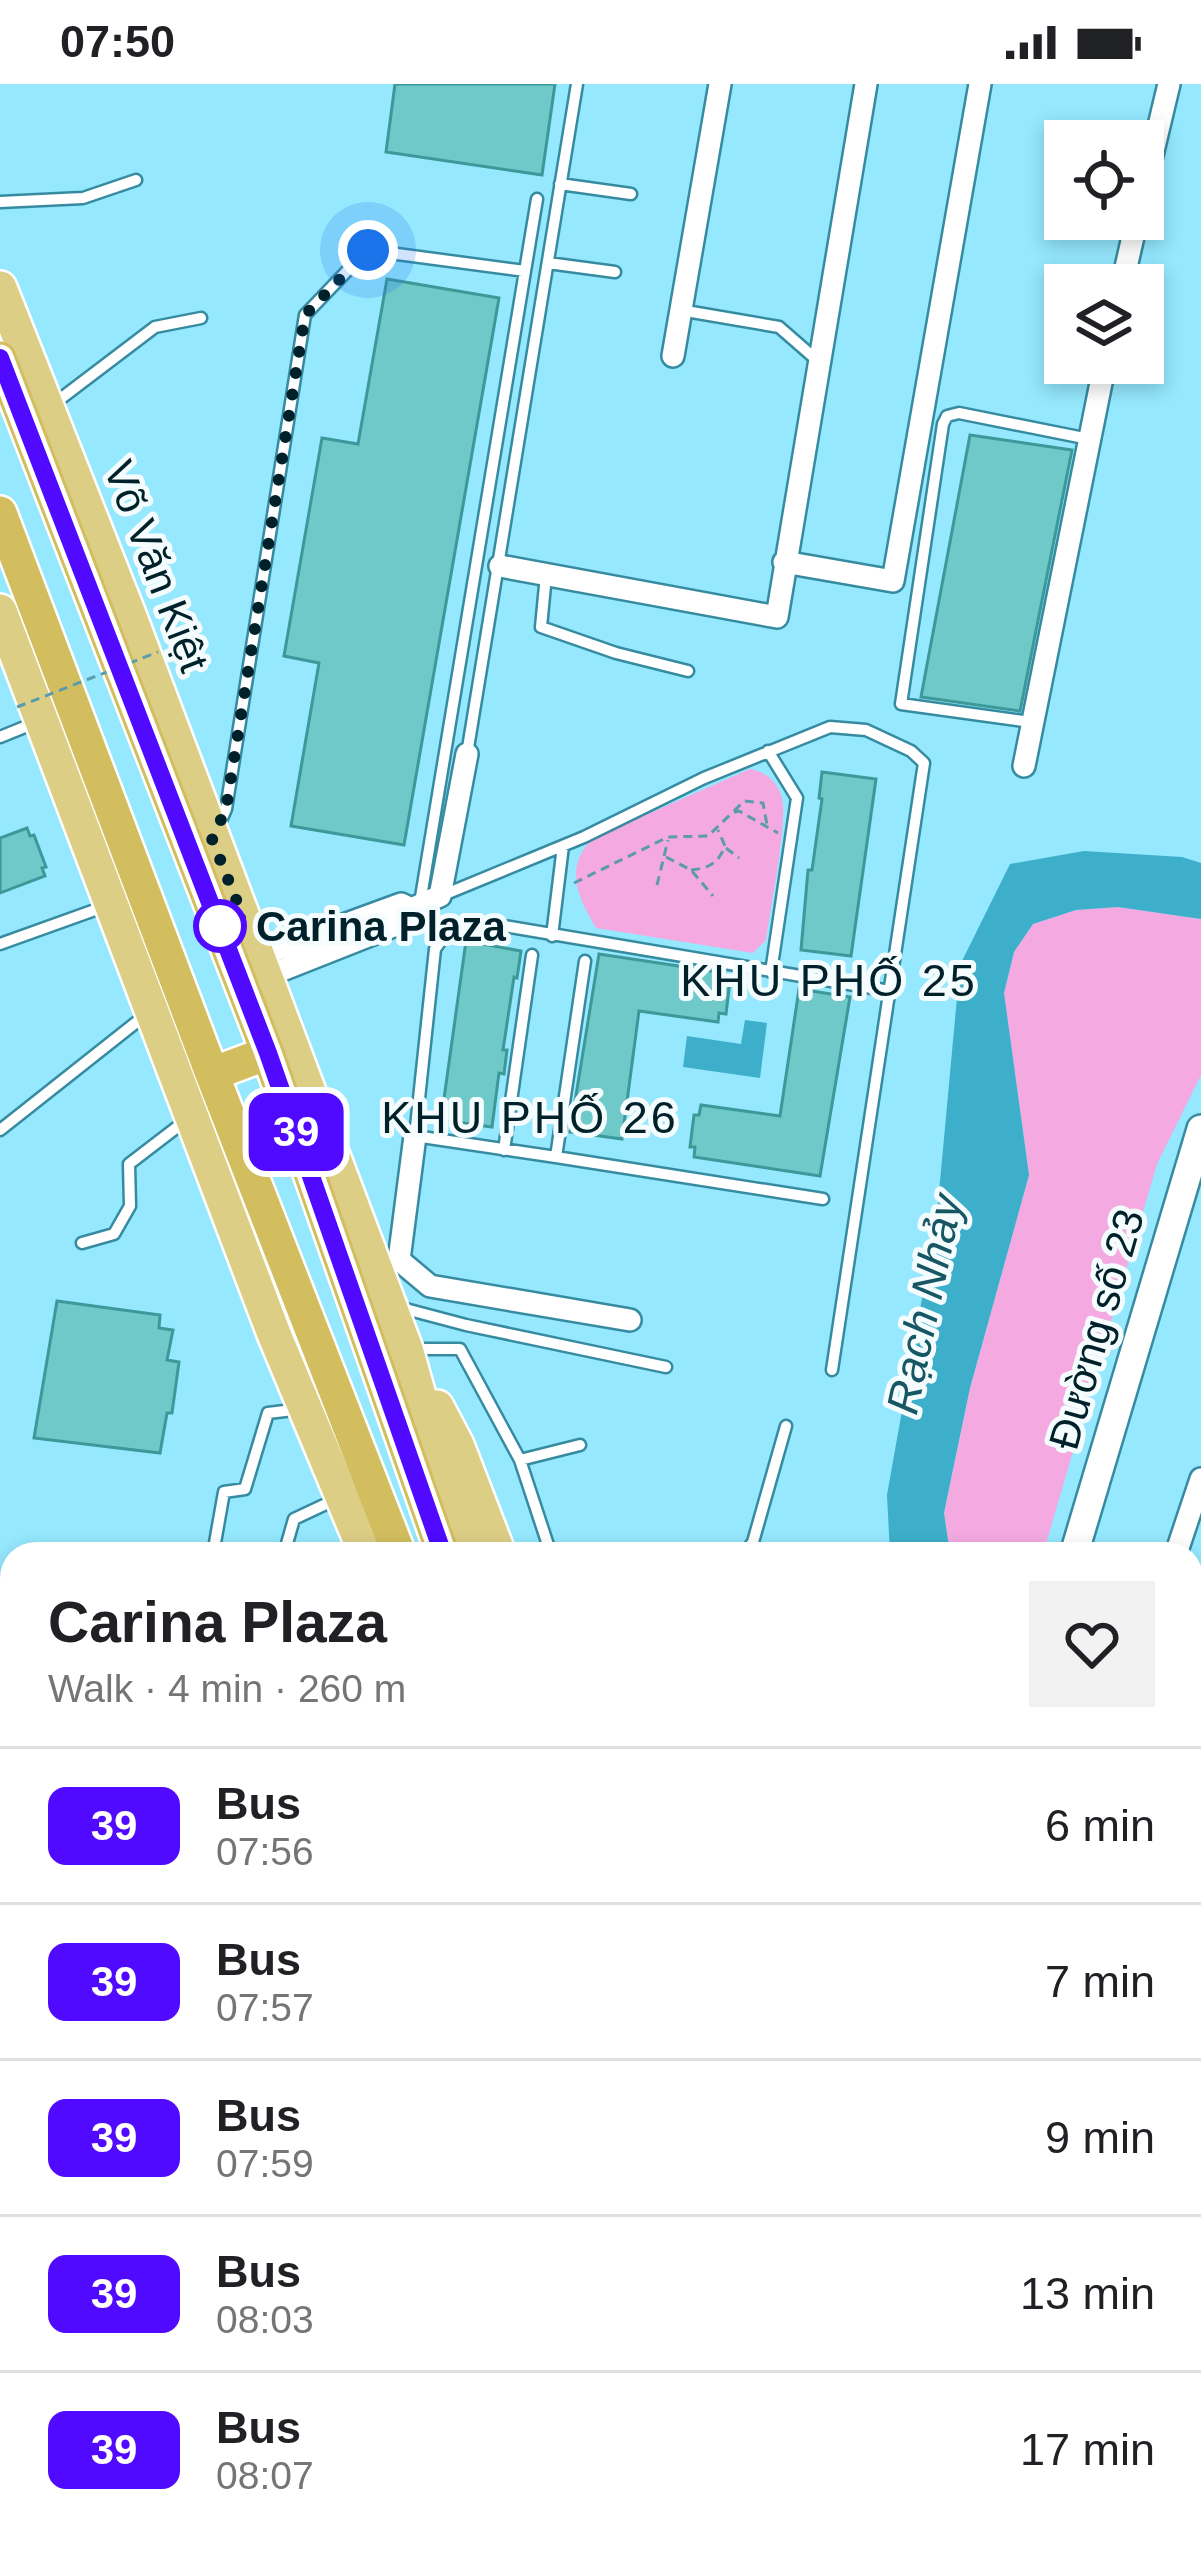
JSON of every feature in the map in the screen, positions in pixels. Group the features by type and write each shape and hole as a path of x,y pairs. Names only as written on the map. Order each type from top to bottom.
{"highway":[{"name":"Võ Văn Kiệt","path":"0,358 268,1053 438,1542"},
{"path":"0,513 394,1542"},
{"path":"212,1074 268,1053"}],"main road":[{"name":"Võ Văn Kiệt","path":"0,287 212,839 387,1264 389,1305 465,1542"},
{"path":"0,611 29,714 151,1011 249,1282 361,1542"},
{"path":"274,1334 292,1410 340,1542"},
{"path":"406,1349 457,1445 494,1542"}],"street":[{"path":"674,356 720,84"},
{"path":"500,566 777,617 866,84"},
{"path":"784,562 893,581 980,84"},
{"path":"1160,120 1168,84"},
{"path":"1024,766 1101,384"},
{"path":"263,966 406,922 424,904 467,754"},
{"name":"Đường số 23","path":"1078,1542 1201,1129"},
{"path":"415,1136 387,1264 430,1286 630,1319"},
{"path":"1180,1542 1201,1479"}],"lane":[{"path":"467,754 577,84"},
{"path":"0,202 83,198 136,180"},
{"path":"560,184 631,194"},
{"path":"424,904 537,199"},
{"path":"212,839 226,809 305,315 368,250 525,271"},
{"path":"548,262 615,272"},
{"path":"680,310 779,327 818,361"},
{"path":"49,408 155,327 201,318"},
{"path":"1031,722 901,704 943,424 946,416 959,413 1089,439"},
{"path":"546,574 542,627 616,653 688,670"},
{"path":"0,737 29,714"},
{"path":"424,904 830,727 848,726 883,736 924,763 832,1370"},
{"path":"768,751 796,797 771,971"},
{"path":"553,936 563,846"},
{"path":"0,944 109,905"},
{"path":"823,1199 415,1136 435,949 448,930 465,924 504,926 890,992"},
{"path":"504,1150 532,955"},
{"path":"556,1157 585,961"},
{"path":"0,1130 151,1011"},
{"path":"82,1243 114,1234 130,1206 129,1164 191,1116"},
{"path":"389,1305 666,1367"},
{"path":"406,1349 460,1349 520,1460 547,1542"},
{"path":"215,1542 224,1492 244,1489 268,1413 292,1410"},
{"path":"753,1542 786,1426"},
{"path":"520,1460 580,1445"},
{"path":"287,1542 294,1519 326,1504"}],"path":[{"path":"29,714 158,652"},
{"path":"558,890 668,837 697,839 717,828 745,801 763,803 767,826"},
{"path":"732,813 739,812 791,839"},
{"path":"717,828 725,846 739,859"},
{"path":"657,885 668,837"},
{"path":"691,870 716,863 725,846"},
{"path":"666,857 691,870 713,896"}],"shaded area":[{"path":"750,769 775,783 783,810 766,940 753,953 596,928 576,883 578,860 593,838"},
{"path":"1118,907 1201,919 1201,1075 1157,1164 1047,1542 948,1542 944,1513 970,1388 1029,1175 1004,993 1014,952 1033,924 1076,910"}],"water":[{"name":"Rạch Nhảy","path":"1084,851 1182,857 1201,863 1201,919 1118,907 1076,910 1033,924 1014,952 1004,993 1029,1175 970,1388 944,1513 948,1542 889,1542 887,1495 937,1214 960,965 1010,864"},
{"path":"745,1020 767,1023 760,1078 683,1067 687,1036 741,1044"}],"building":[{"path":"395,84 555,84 542,175 386,152"},
{"path":"387,279 499,298 404,845 291,826 319,663 284,656 322,438 358,444"},
{"path":"970,435 1072,450 1020,711 921,697"},
{"path":"822,772 876,779 851,956 801,950"},
{"path":"27,828 46,867 42,868 45,876 0,893 0,838"},
{"path":"466,941 521,951 492,1127 441,1120"},
{"path":"599,954 725,973 724,980 730,981 726,1014 719,1013 718,1022 639,1011 622,1139 570,1132"},
{"path":"799,989 850,997 820,1176 694,1157 695,1147 690,1147 694,1115 699,1115 701,1105 780,1116"},
{"path":"57,1301 160,1315 159,1328 173,1330 167,1360 179,1362 160,1453 34,1438"}],"bus line":[{"name":"39","path":"0,358 268,1053 439,1542"}],"place":[{"name":"Carina Plaza","path":"220,926"}],"district":[{"name":"KHU PHỐ 25","path":"829,980"},
{"name":"KHU PHỐ 26","path":"530,1117"}],"route":[{"path":"220,926 243,917 212,839 226,809 305,315 368,250"}]}
